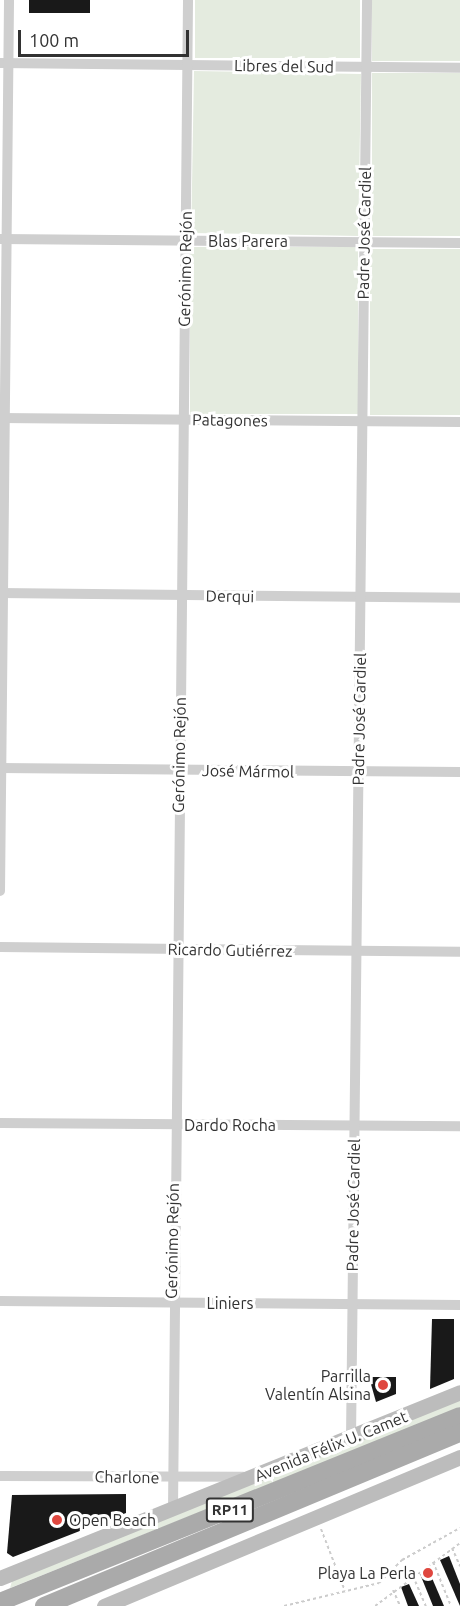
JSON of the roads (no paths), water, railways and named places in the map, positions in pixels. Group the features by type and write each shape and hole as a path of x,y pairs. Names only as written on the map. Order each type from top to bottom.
{"main road":[{"name":"Avenida Félix U. Camet","path":"0,1578 351,1439 460,1392"},
{"name":"Avenida Félix U. Camet","path":"0,1602 460,1416"},
{"name":"RP11","path":"44,1606 70,1600 460,1433"},
{"path":"104,1606 460,1457"}],"street":[{"path":"0,891 4,63 9,0"},
{"name":"Gerónimo Rejón","path":"173,1509 172,1303 188,0"},
{"name":"Padre José Cardiel","path":"351,1439 367,0"},
{"name":"Libres del Sud","path":"4,63 460,68"},
{"name":"Blas Parera","path":"3,239 460,243"},
{"name":"Patagones","path":"2,418 460,422"},
{"name":"Derqui","path":"2,593 460,598"},
{"name":"José Mármol","path":"1,768 460,772"},
{"name":"Ricardo Gutiérrez","path":"0,947 460,952"},
{"name":"Dardo Rocha","path":"0,1123 460,1126"},
{"name":"Liniers","path":"0,1301 460,1305"},
{"name":"Charlone","path":"0,1476 254,1477"}],"place":[{"name":"Parrilla Valentín Alsina","path":"383,1385"},
{"name":"Open Beach","path":"57,1520"},
{"name":"Playa La Perla","path":"428,1573"}]}
